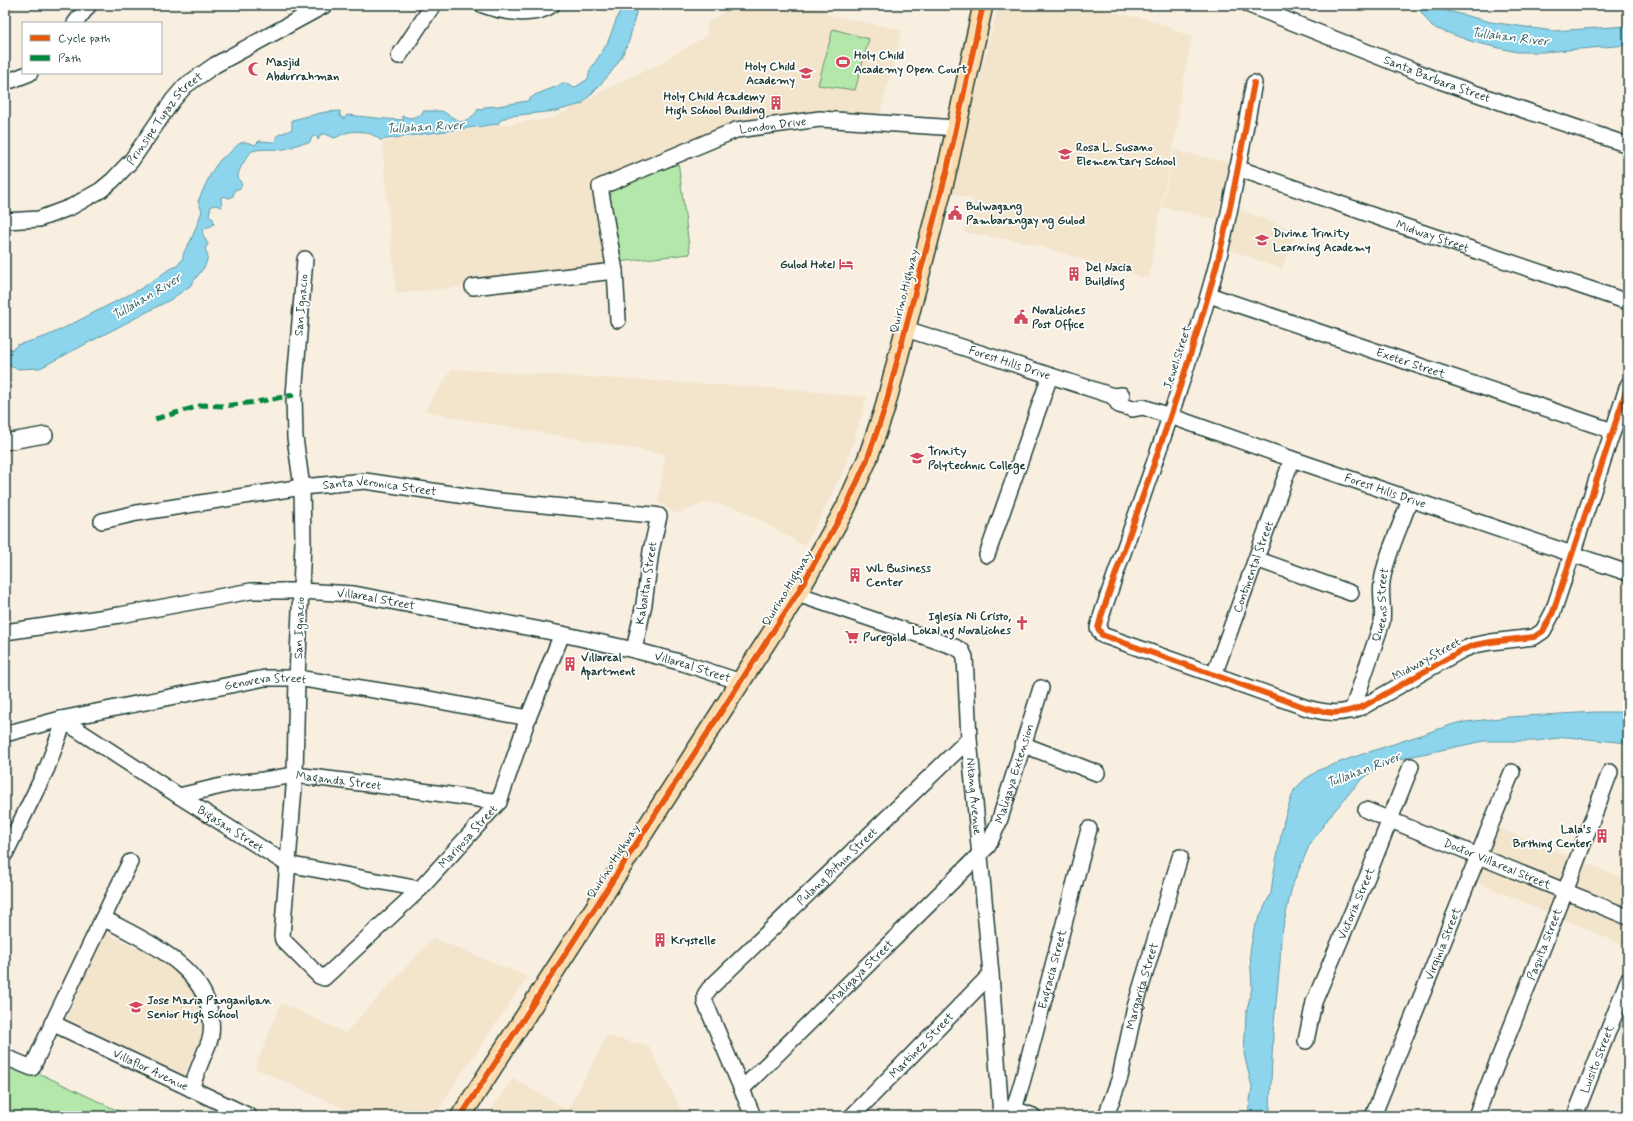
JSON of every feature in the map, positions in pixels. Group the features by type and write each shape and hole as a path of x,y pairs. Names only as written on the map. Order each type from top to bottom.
{"main road":[{"name":"Quirino Highway","path":"461,1116 797,594 835,528 856,486 884,411 906,329 957,128 983,5"}],"street":[{"path":"76,22 88,5"},
{"name":"Prinsipe Tupaz Street","path":"5,221 39,219 71,207 101,190 131,161 173,100 186,86 215,65 325,5"},
{"path":"399,56 433,5"},
{"path":"483,5 500,11 528,13 548,8 552,5"},
{"name":"Santa Barbara Street","path":"1249,5 1281,11 1440,81 1628,145"},
{"path":"5,80 12,80 27,74"},
{"name":"Jewel Street","path":"1099,632 1098,628 1101,617 1170,416 1209,295 1218,262 1254,83"},
{"name":"London Drive","path":"615,271 600,187 736,130 820,119 957,128"},
{"name":"Midway Street","path":"1237,168 1628,302"},
{"name":"San Ignacio","path":"305,259 294,395 295,438 302,487 303,543 297,678 295,774 287,864 283,940 319,976 324,978"},
{"path":"472,287 615,271 618,320"},
{"name":"Exeter Street","path":"1209,295 1613,431"},
{"name":"Forest Hills Drive","path":"906,329 1113,396 1119,405 1133,409 1143,407 1628,573"},
{"path":"986,554 1050,376"},
{"name":"Midway Street","path":"1099,632 1109,638 1307,708 1334,713 1352,711 1462,650 1475,645 1534,637 1542,632 1553,612 1628,384"},
{"path":"5,442 45,435"},
{"name":"Continental Street","path":"1214,675 1292,459"},
{"name":"Santa Veronica Street","path":"102,521 137,513 302,487 365,482 499,500 659,516"},
{"name":"Queens Street","path":"1352,711 1382,622 1383,612 1381,592 1384,570 1410,499"},
{"name":"Kabaitan Street","path":"634,650 644,604 650,551 659,516"},
{"path":"1256,559 1351,593"},
{"name":"Villareal Street","path":"5,632 120,615 251,591 301,591 354,594 562,634 634,650 684,663 741,682"},
{"name":"Nitang Avenue","path":"797,594 955,647 962,652 965,657 969,739 979,854 1005,1111"},
{"name":"Mariposa Street","path":"324,978 420,889 499,802 528,718 562,634"},
{"name":"Genoveva Street","path":"5,734 265,678 297,678 419,697 528,718"},
{"name":"Maligaya Extension","path":"979,854 988,846 999,822 1041,688"},
{"path":"5,854 47,768 63,721"},
{"name":"Bigasan Street","path":"63,721 287,864 420,889"},
{"name":"Pulang Bituin Street","path":"742,1089 705,1002 705,995 709,989 969,739"},
{"path":"1024,745 1097,773"},
{"name":"Victoria Street","path":"1306,1041 1309,1020 1314,1002 1390,820 1410,766"},
{"name":"Virginia Street","path":"1373,1116 1512,772"},
{"name":"Paquita Street","path":"1476,1116 1565,892 1610,772"},
{"name":"Maganda Street","path":"179,796 234,783 263,780 295,774 499,802"},
{"name":"Doctor Villareal Street","path":"1366,810 1628,917"},
{"name":"Engracia Street","path":"1005,1111 1023,1079 1089,829"},
{"name":"Maligaya Street","path":"742,1089 979,854"},
{"name":"Margarita Street","path":"1106,1116 1120,1077 1135,1007 1180,857"},
{"path":"5,1057 32,1068 52,1023 130,862"},
{"path":"103,918 164,952 186,969 201,988 211,1014 211,1036 191,1089"},
{"name":"Martinez Street","path":"852,1116 991,974"},
{"name":"Luisito Street","path":"1575,1116 1628,980"},
{"name":"Villaflor Avenue","path":"52,1023 249,1116"},
{"path":"742,1089 753,1116"},
{"path":"1005,1111 1033,1116"}],"shaded area":[{"path":"736,5 817,5 829,15 902,30 880,114 820,113 737,123 593,182 611,270 396,294 382,142 553,118 632,76 656,66 704,37 708,34 707,23"},
{"name":"Rosa L. Susano Elementary School","path":"999,5 1077,5 1150,20 1192,37 1178,107 1179,116 1158,223 1149,279 1029,243 963,232 974,200 949,192"},
{"path":"1174,150 1230,163 1216,219 1162,207"},
{"name":"Divine Trinity Learning Academy","path":"1238,209 1296,231 1282,269 1230,250"},
{"path":"452,369 786,389 867,397 847,462 824,510 804,546 740,509 707,502 676,514 662,504 658,503 665,454 451,417 425,410"},
{"path":"1494,826 1628,880 1628,917 1483,853"},
{"path":"1481,861 1628,923 1628,947 1475,881"},
{"name":"Jose Maria Panganiban Senior High School","path":"105,933 160,958 181,975 200,998 203,1017 202,1035 184,1075 66,1019"},
{"path":"433,938 528,977 455,1083 435,1116 360,1116 255,1068 281,1003 345,1033"},
{"path":"607,1036 649,1046 684,1116 487,1116 513,1078 568,1110"}],"green space":[{"name":"Holy Child Academy Open Court","path":"833,29 869,39 855,90 818,85"},
{"path":"678,161 690,254 617,262 601,189"},
{"path":"5,1057 129,1116 5,1116"}],"water":[{"name":"Tullahan River","path":"622,5 638,5 629,41 621,58 609,75 582,104 556,111 509,116 501,120 498,124 380,140 368,133 358,131 348,132 334,138 326,134 321,134 318,140 317,136 313,136 309,143 302,143 280,149 252,151 243,163 238,174 242,186 239,189 235,189 233,196 230,198 222,196 222,207 215,205 211,206 209,215 213,219 214,224 203,230 204,237 208,244 205,249 208,256 205,266 190,286 170,300 40,368 19,369 5,365 5,349 13,349 17,345 47,336 62,329 142,288 168,270 177,266 182,260 184,252 191,240 198,222 202,211 198,201 211,174 221,159 242,142 255,145 259,141 274,142 278,135 292,129 292,120 325,112 340,111 340,116 343,118 347,115 404,120 402,116 411,118 423,114 423,111 442,111 460,122 468,119 478,109 482,110 484,107 527,101 535,95 565,83 574,88 588,79 590,70 607,44"},
{"name":"Tullahan River","path":"1416,5 1439,5 1444,10 1491,22 1553,31 1628,26 1628,45 1543,52 1517,52 1473,42 1432,27"},
{"name":"Tullahan River","path":"1595,712 1628,712 1628,743 1567,737 1536,741 1484,741 1408,757 1377,767 1358,783 1330,816 1310,844 1292,886 1281,937 1273,1033 1270,1108 1268,1116 1245,1116 1248,1114 1252,1087 1244,1054 1246,1014 1252,988 1250,952 1254,929 1271,893 1284,820 1294,790 1304,780 1319,770 1457,723 1509,717"}],"marked path":[{"path":"155,419 203,405 223,406 294,395"}],"cycle path":[{"path":"461,1116 797,594 846,507 867,460 884,411 947,170 983,5"},
{"path":"1254,83 1234,190 1215,270 1183,377 1101,617 1098,628 1102,635 1307,708 1336,713 1349,711 1364,706 1462,650 1475,645 1534,637 1543,631 1553,612 1628,385"}],"place":[{"name":"Holy Child Academy Open Court","path":"843,62"},
{"name":"Masjid Abdurrahman","path":"255,69"},
{"name":"Holy Child Academy","path":"806,73"},
{"name":"Holy Child Academy High School Building","path":"776,103"},
{"name":"Rosa L. Susano Elementary School","path":"1065,154"},
{"name":"Bulwagang Pambarangay ng Gulod","path":"955,213"},
{"name":"Divine Trinity Learning Academy","path":"1262,240"},
{"name":"Gulod Hotel","path":"846,264"},
{"name":"Del Nacia Building","path":"1074,274"},
{"name":"Novaliches Post Office","path":"1021,317"},
{"name":"Trinity Polytechnic College","path":"917,458"},
{"name":"WL Business Center","path":"855,575"},
{"name":"Iglesia Ni Cristo, Lokal ng Novaliches","path":"1022,623"},
{"name":"Puregold","path":"852,637"},
{"name":"Villareal Apartment","path":"570,664"},
{"name":"Lala's Birthing Center","path":"1602,836"},
{"name":"Krystelle","path":"660,940"},
{"name":"Jose Maria Panganiban Senior High School","path":"136,1007"}]}
